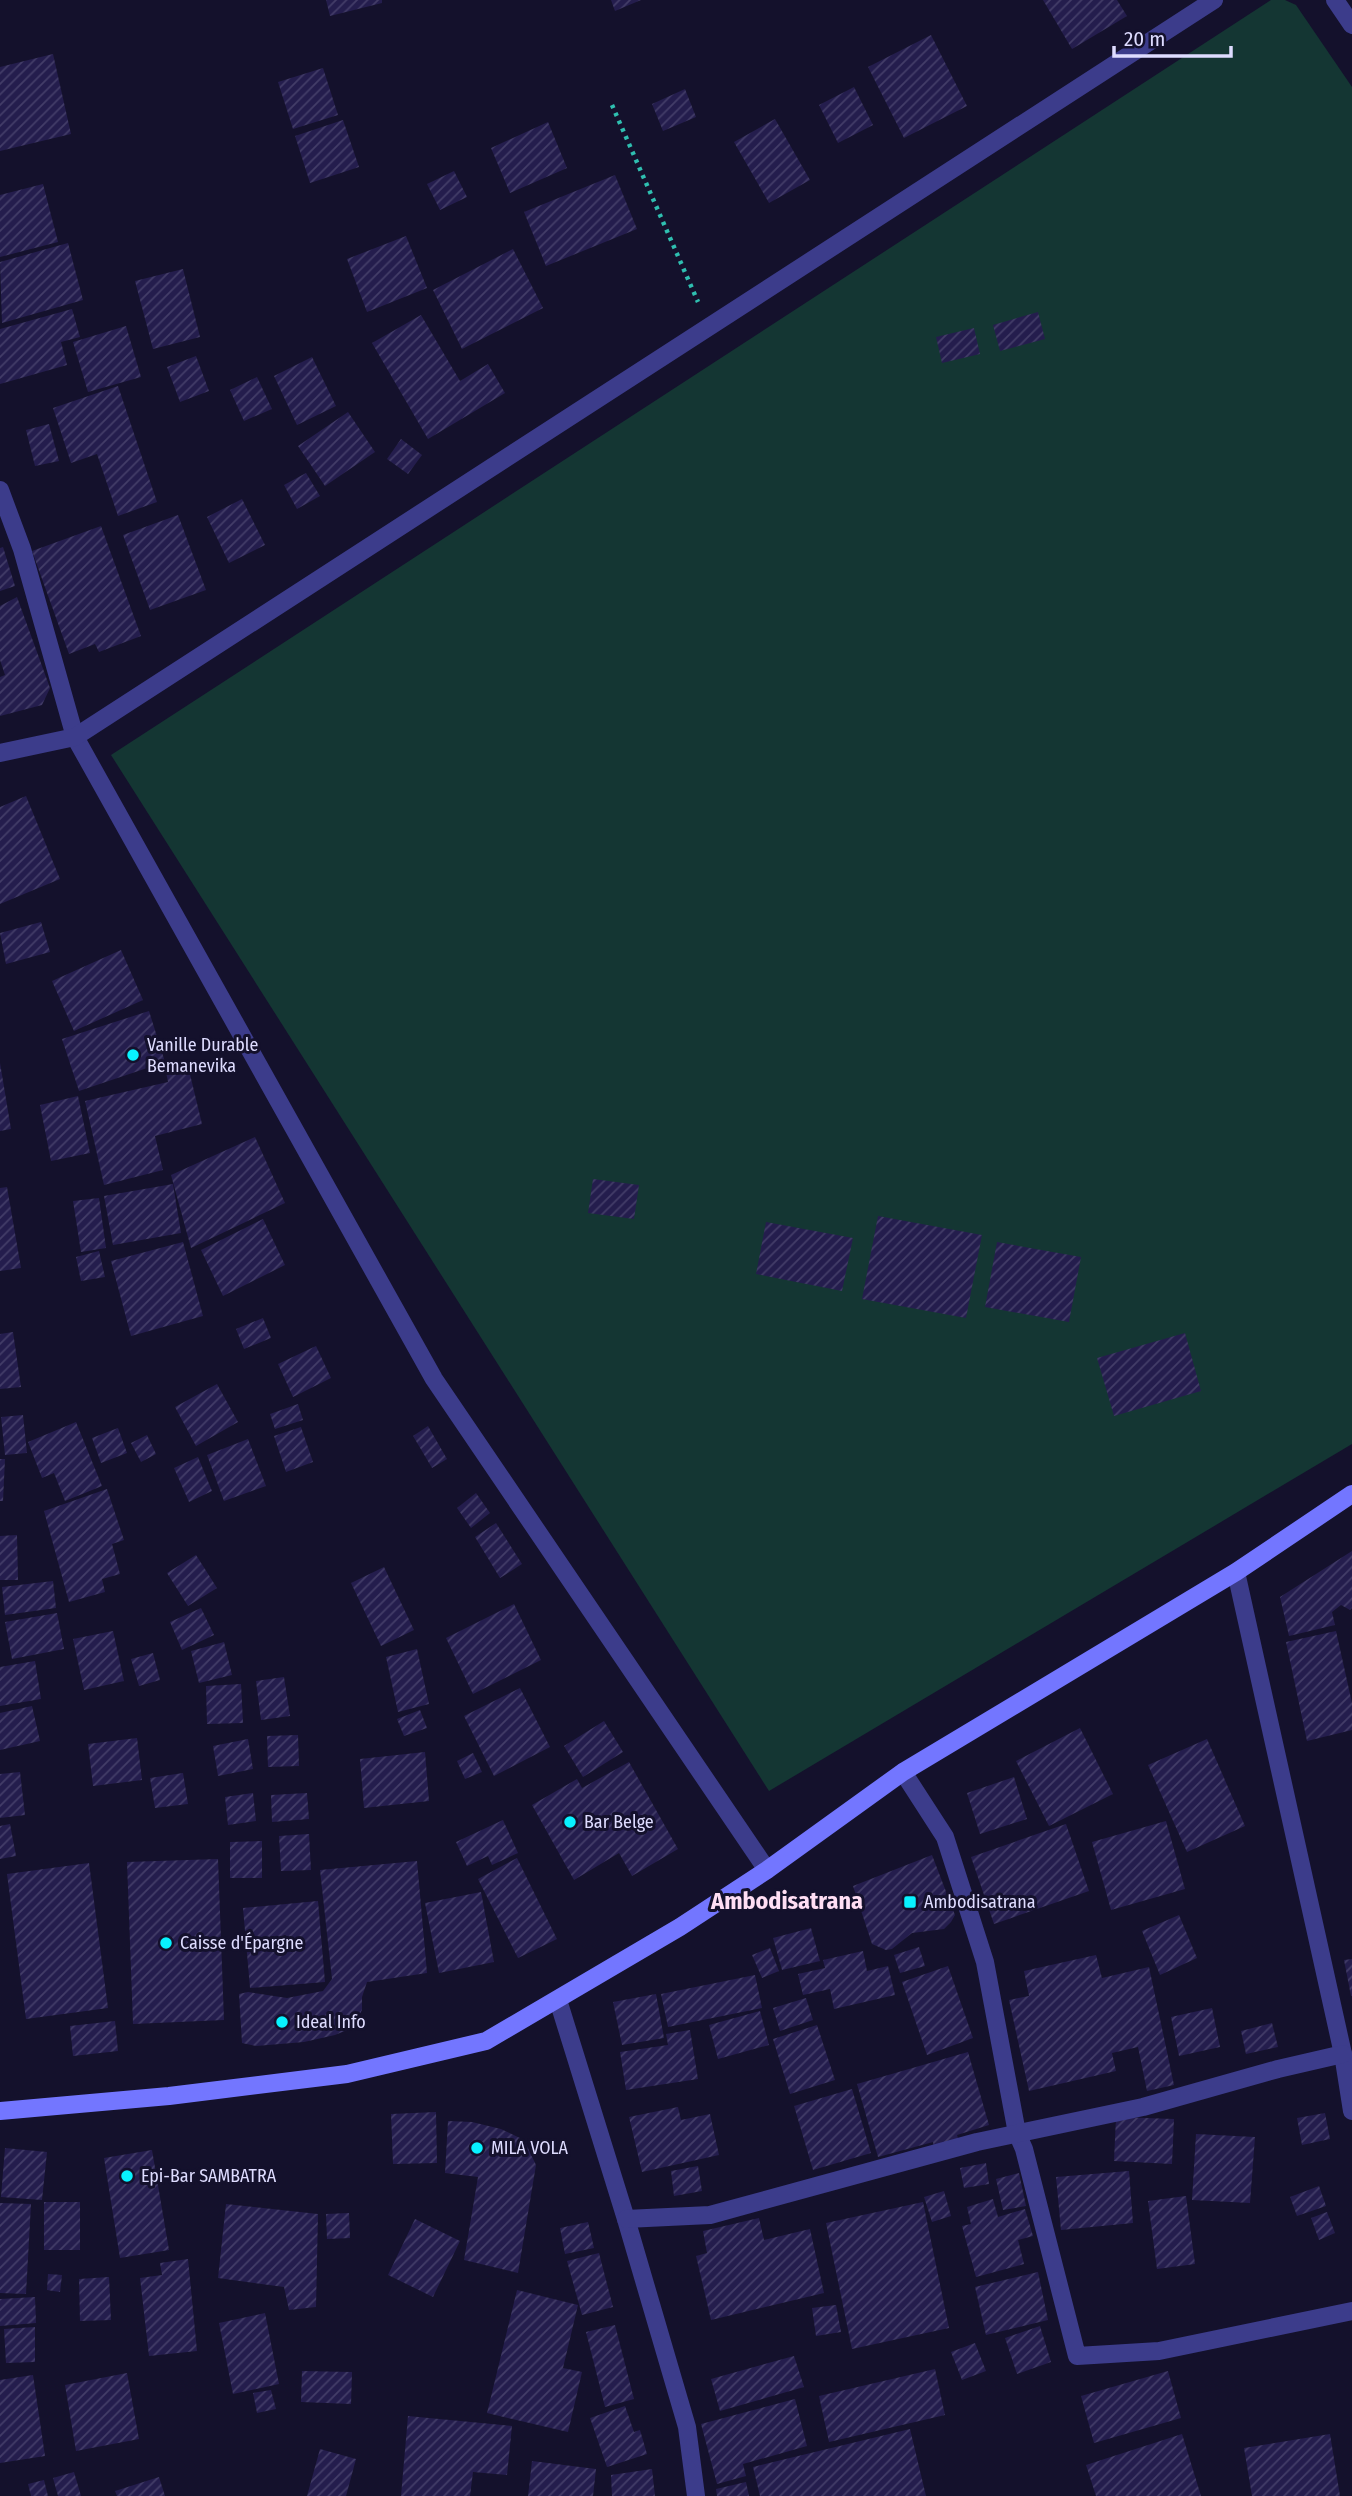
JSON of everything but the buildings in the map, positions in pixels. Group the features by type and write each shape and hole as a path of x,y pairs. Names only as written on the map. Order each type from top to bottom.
{"main road":[{"path":"0,2111 169,2096 347,2074 486,2041 680,1927 767,1870 903,1772 1237,1572 1352,1494"}],"street":[{"path":"0,754 75,737 1214,0"},
{"path":"1335,0 1352,25"},
{"path":"0,490 22,550 75,737 434,1379 767,1870"},
{"path":"1237,1572 1343,2054 1352,2110"},
{"path":"903,1772 945,1837 985,1962 1017,2133 1024,2149 1077,2356 1160,2351 1352,2311"},
{"path":"558,2000 687,2427 696,2496"},
{"path":"626,2219 710,2215 977,2142 1143,2107 1278,2069 1343,2054"}],"path":[{"path":"612,106 710,328"}],"green space":[{"path":"1271,0 1285,0 1296,5 1352,87 1352,1444 769,1791 111,755"}],"place":[{"name":"Vanille Durable Bemanevika","path":"133,1055"},
{"name":"Bar Belge","path":"570,1822"},
{"name":"Ambodisatrana","path":"910,1902"},
{"name":"Caisse d'Épargne","path":"166,1943"},
{"name":"Ideal Info","path":"282,2022"},
{"name":"MILA VOLA","path":"477,2148"},
{"name":"Epi-Bar SAMBATRA","path":"127,2176"}],"district":[{"name":"Ambodisatrana","path":"787,1901"}]}
